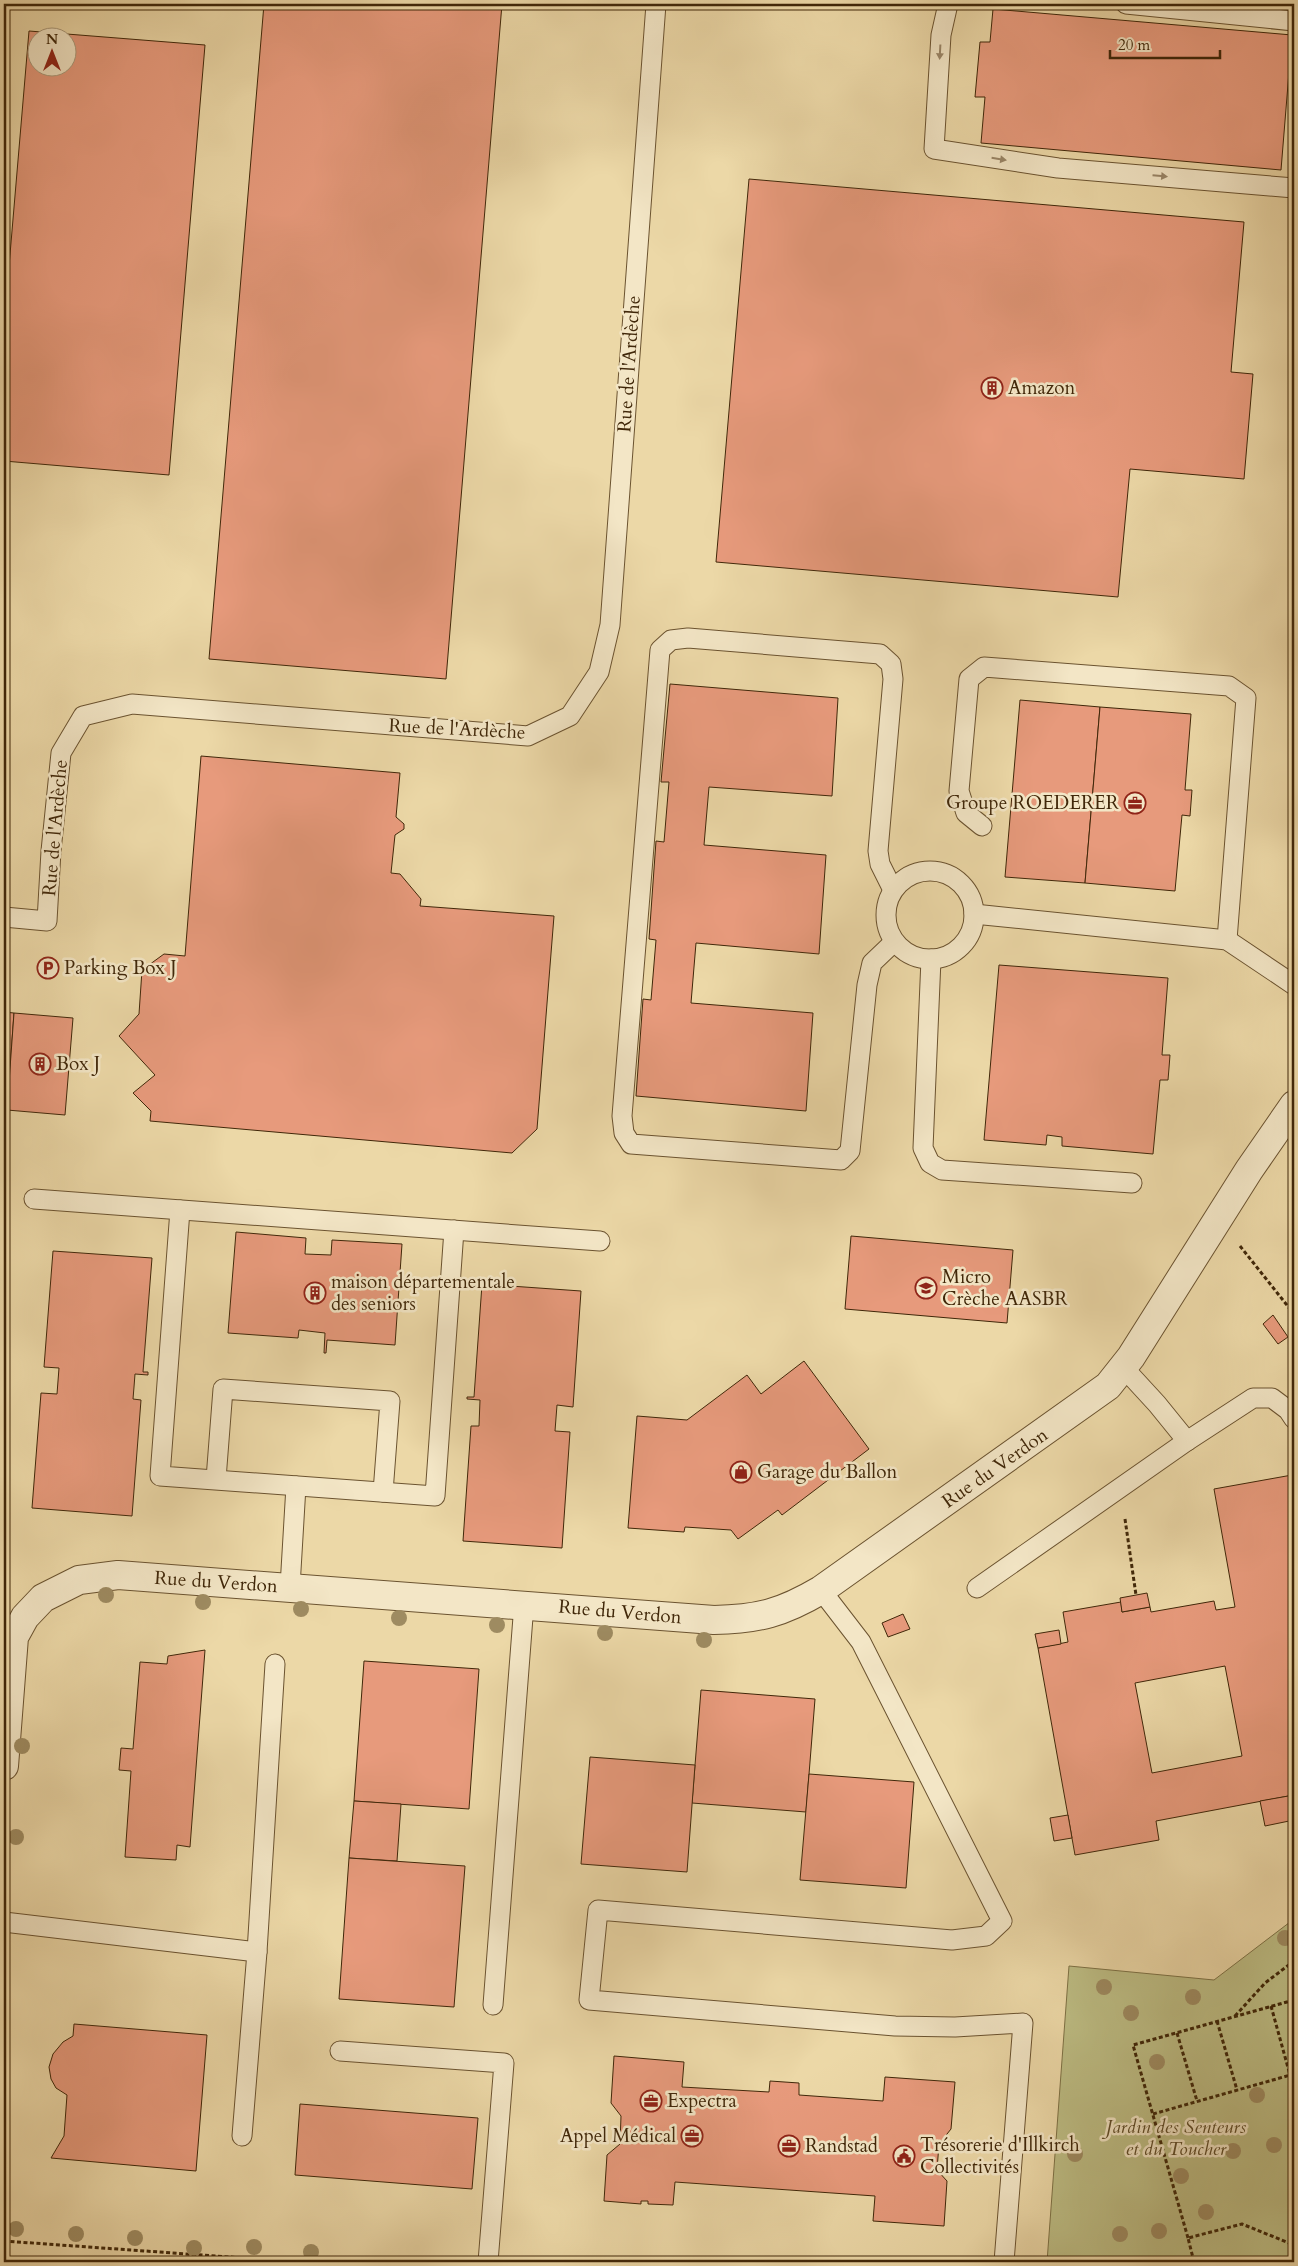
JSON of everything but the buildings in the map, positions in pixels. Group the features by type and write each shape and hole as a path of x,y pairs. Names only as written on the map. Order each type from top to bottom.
{"street":[{"name":"Rue du Verdon","path":"4,1766 8,1668 14,1637 25,1616 43,1598 79,1580 118,1575 524,1604 714,1620 744,1619 769,1615 786,1608 821,1590 1083,1406 1108,1386 1294,1105"}],"lane":[{"name":"Rue de l'Ardèche","path":"4,917 47,921 51,851 61,753 84,716 132,704 528,736 570,716 599,672 610,625 656,4"},
{"path":"948,4 940,35 934,149 1058,168 1294,188"},
{"path":"1126,4 1294,21"},
{"path":"893,890 880,864 878,851 893,679 891,664 880,654 688,638 671,640 660,650 622,1116 624,1133 631,1144 840,1160 850,1151 866,986 872,964 894,942"},
{"path":"982,826 966,813 959,792 968,679 984,667 1229,686 1246,698 1227,940"},
{"path":"924,871 942,873 958,881 970,896 974,914 971,932 960,948 945,957 931,959 908,954 894,942 886,926 886,907 893,890 906,877 924,871"},
{"path":"974,914 1227,940 1294,985"},
{"path":"931,959 923,1148 930,1163 942,1170 1132,1183"},
{"path":"34,1199 600,1241"},
{"path":"180,1210 160,1476 296,1486 434,1496 454,1230"},
{"path":"1122,1367 1157,1404 1187,1442"},
{"path":"216,1480 223,1389 380,1400 390,1401 383,1492"},
{"path":"978,1588 1253,1398 1272,1398 1288,1410 1294,1418"},
{"path":"290,1587 296,1486"},
{"path":"821,1590 861,1642 1002,1921 986,1936 952,1940 598,1910 589,2000 895,2026 955,2027 1023,2023 1004,2262"},
{"path":"493,2005 524,1604"},
{"path":"242,2136 257,1952 275,1664"},
{"path":"4,1922 257,1952"},
{"path":"340,2051 504,2063 488,2262"}],"path":[{"path":"1218,1218 1294,1314"},
{"path":"1120,1489 1136,1594"},
{"path":"1234,2017 1265,1983 1294,1961"},
{"path":"1194,2262 1133,2045 1294,2000"},
{"path":"1153,2114 1292,2074 1271,2006"},
{"path":"1217,2021 1237,2090"},
{"path":"1177,2033 1196,2101"},
{"path":"1188,2238 1242,2224 1294,2245"},
{"path":"4,2241 300,2262"}],"green space":[{"name":"Jardin des Senteurs et du Toucher","path":"1294,1919 1294,2262 1047,2262 1069,1966 1214,1980"}],"place":[{"name":"Amazon","path":"992,388"},
{"name":"Groupe ROEDERER","path":"1135,803"},
{"name":"Parking Box J","path":"48,968"},
{"name":"Box J","path":"40,1064"},
{"name":"Micro Crèche AASBR","path":"926,1288"},
{"name":"maison départementale des seniors","path":"315,1293"},
{"name":"Garage du Ballon","path":"741,1472"},
{"name":"Expectra","path":"651,2101"},
{"name":"Appel Médical","path":"692,2136"},
{"name":"Randstad","path":"789,2146"},
{"name":"Trésorerie d'Illkirch Collectivités","path":"904,2156"}]}
